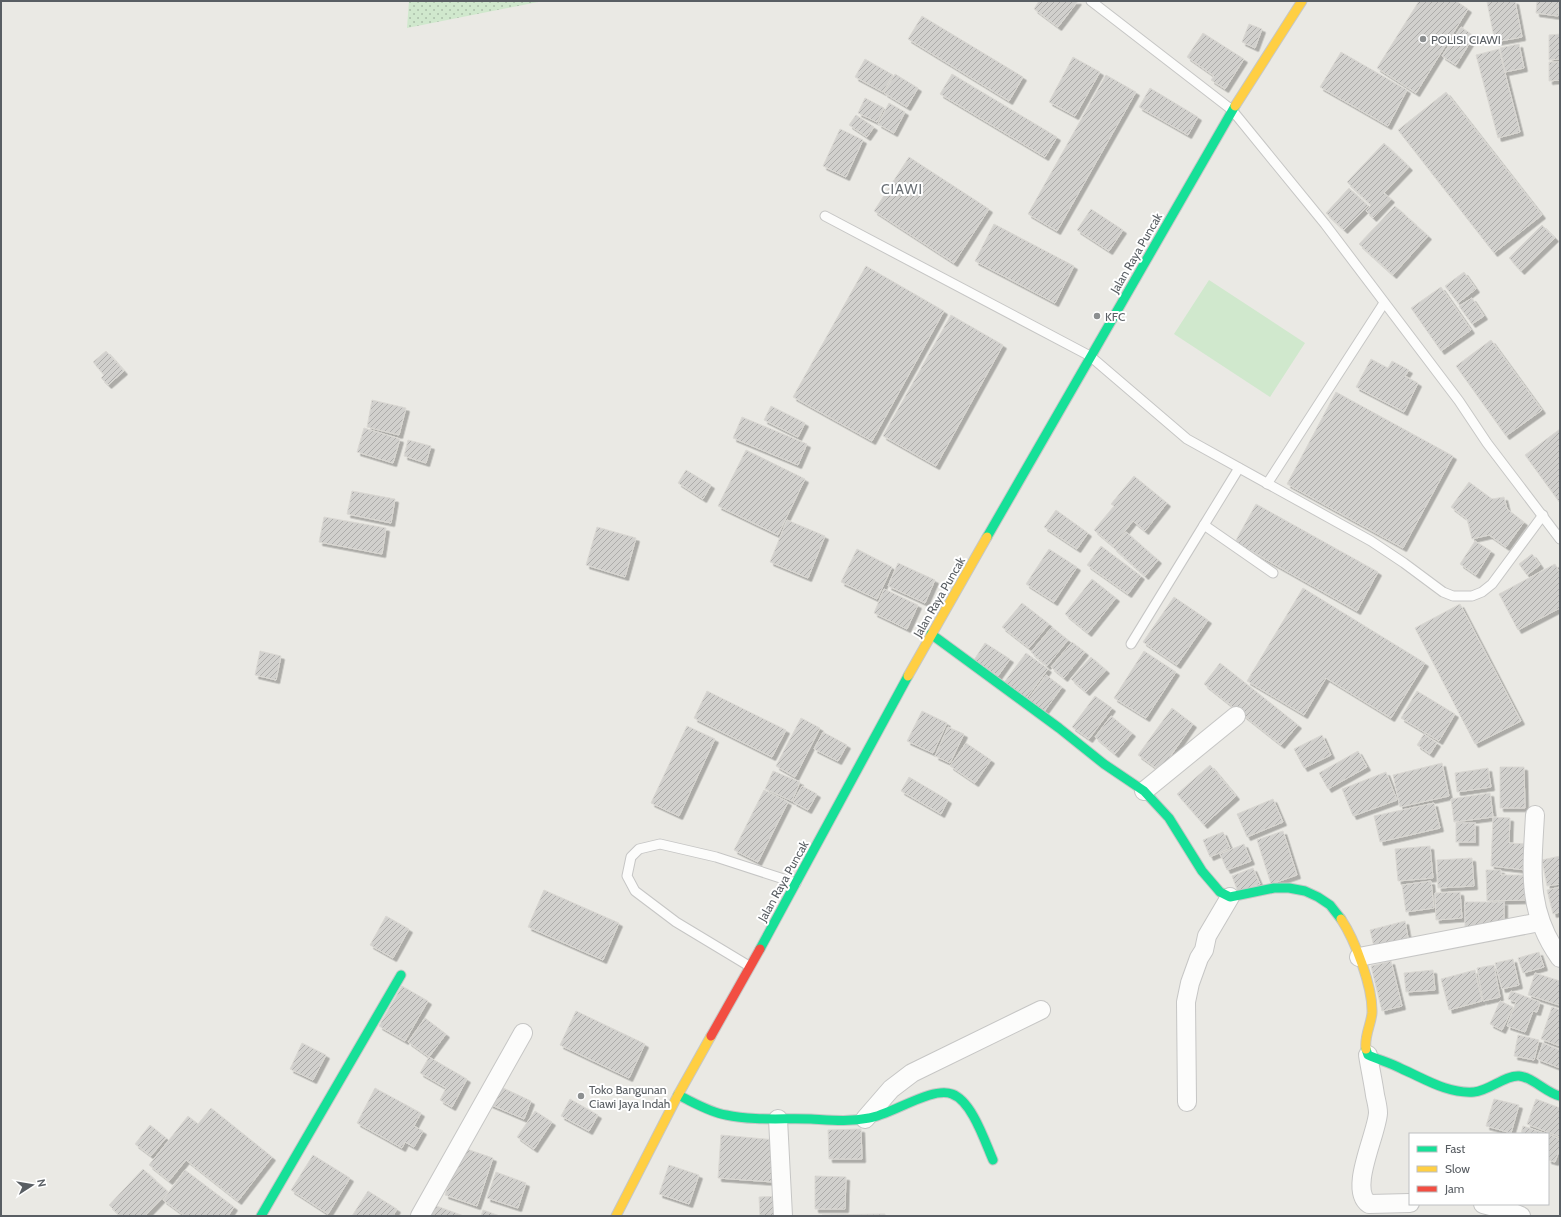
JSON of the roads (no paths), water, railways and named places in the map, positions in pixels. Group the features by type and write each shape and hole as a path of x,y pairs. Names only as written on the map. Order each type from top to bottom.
{"main road":[{"name":"Jalan Raya Puncak","path":"616,1216 678,1095 796,883 931,634 1232,110 1302,1"},
{"path":"931,634 1059,728 1104,764 1144,792 1169,818 1202,871 1220,892 1230,897 1277,887 1314,893 1324,900 1339,915 1346,925 1359,957 1369,991 1372,1014 1365,1046 1368,1055 1397,1066 1448,1090 1469,1092 1480,1091 1516,1076 1523,1076 1558,1093"},
{"path":"261,1216 401,975"},
{"path":"678,1095 724,1114 778,1119 865,1120 932,1095 952,1093 959,1097 967,1106 976,1122 992,1160"}],"street":[{"path":"1144,792 1236,716"},
{"path":"1535,815 1533,889 1536,909 1540,922 1560,958"},
{"path":"1187,1102 1186,1002 1190,983 1199,958 1204,950 1207,936 1230,897"},
{"path":"1359,957 1540,922"},
{"path":"865,1120 891,1089 912,1073 1041,1010"},
{"path":"420,1216 523,1033"},
{"path":"1368,1055 1378,1113 1361,1185 1362,1197 1369,1204 1409,1203"},
{"path":"778,1119 783,1216"},
{"path":"1487,1205 1521,1216"}],"lane":[{"path":"1091,1 1232,110 1321,219 1459,401 1487,443 1560,539"},
{"path":"824,216 1090,356 1187,439 1371,541 1443,592 1452,596 1472,596 1482,592 1492,584 1543,515"},
{"path":"1268,484 1384,303"},
{"path":"1131,644 1239,468"},
{"path":"1204,525 1273,573"},
{"path":"749,966 676,922 635,891 627,876 631,857 639,849 660,844 716,857 796,883"}],"place":[{"name":"POLISI CIAWI","path":"1423,39"},
{"name":"KFC","path":"1097,316"},
{"name":"Toko Bangunan Ciawi Jaya Indah","path":"581,1096"}],"district":[{"name":"CIAWI","path":"902,189"}]}
